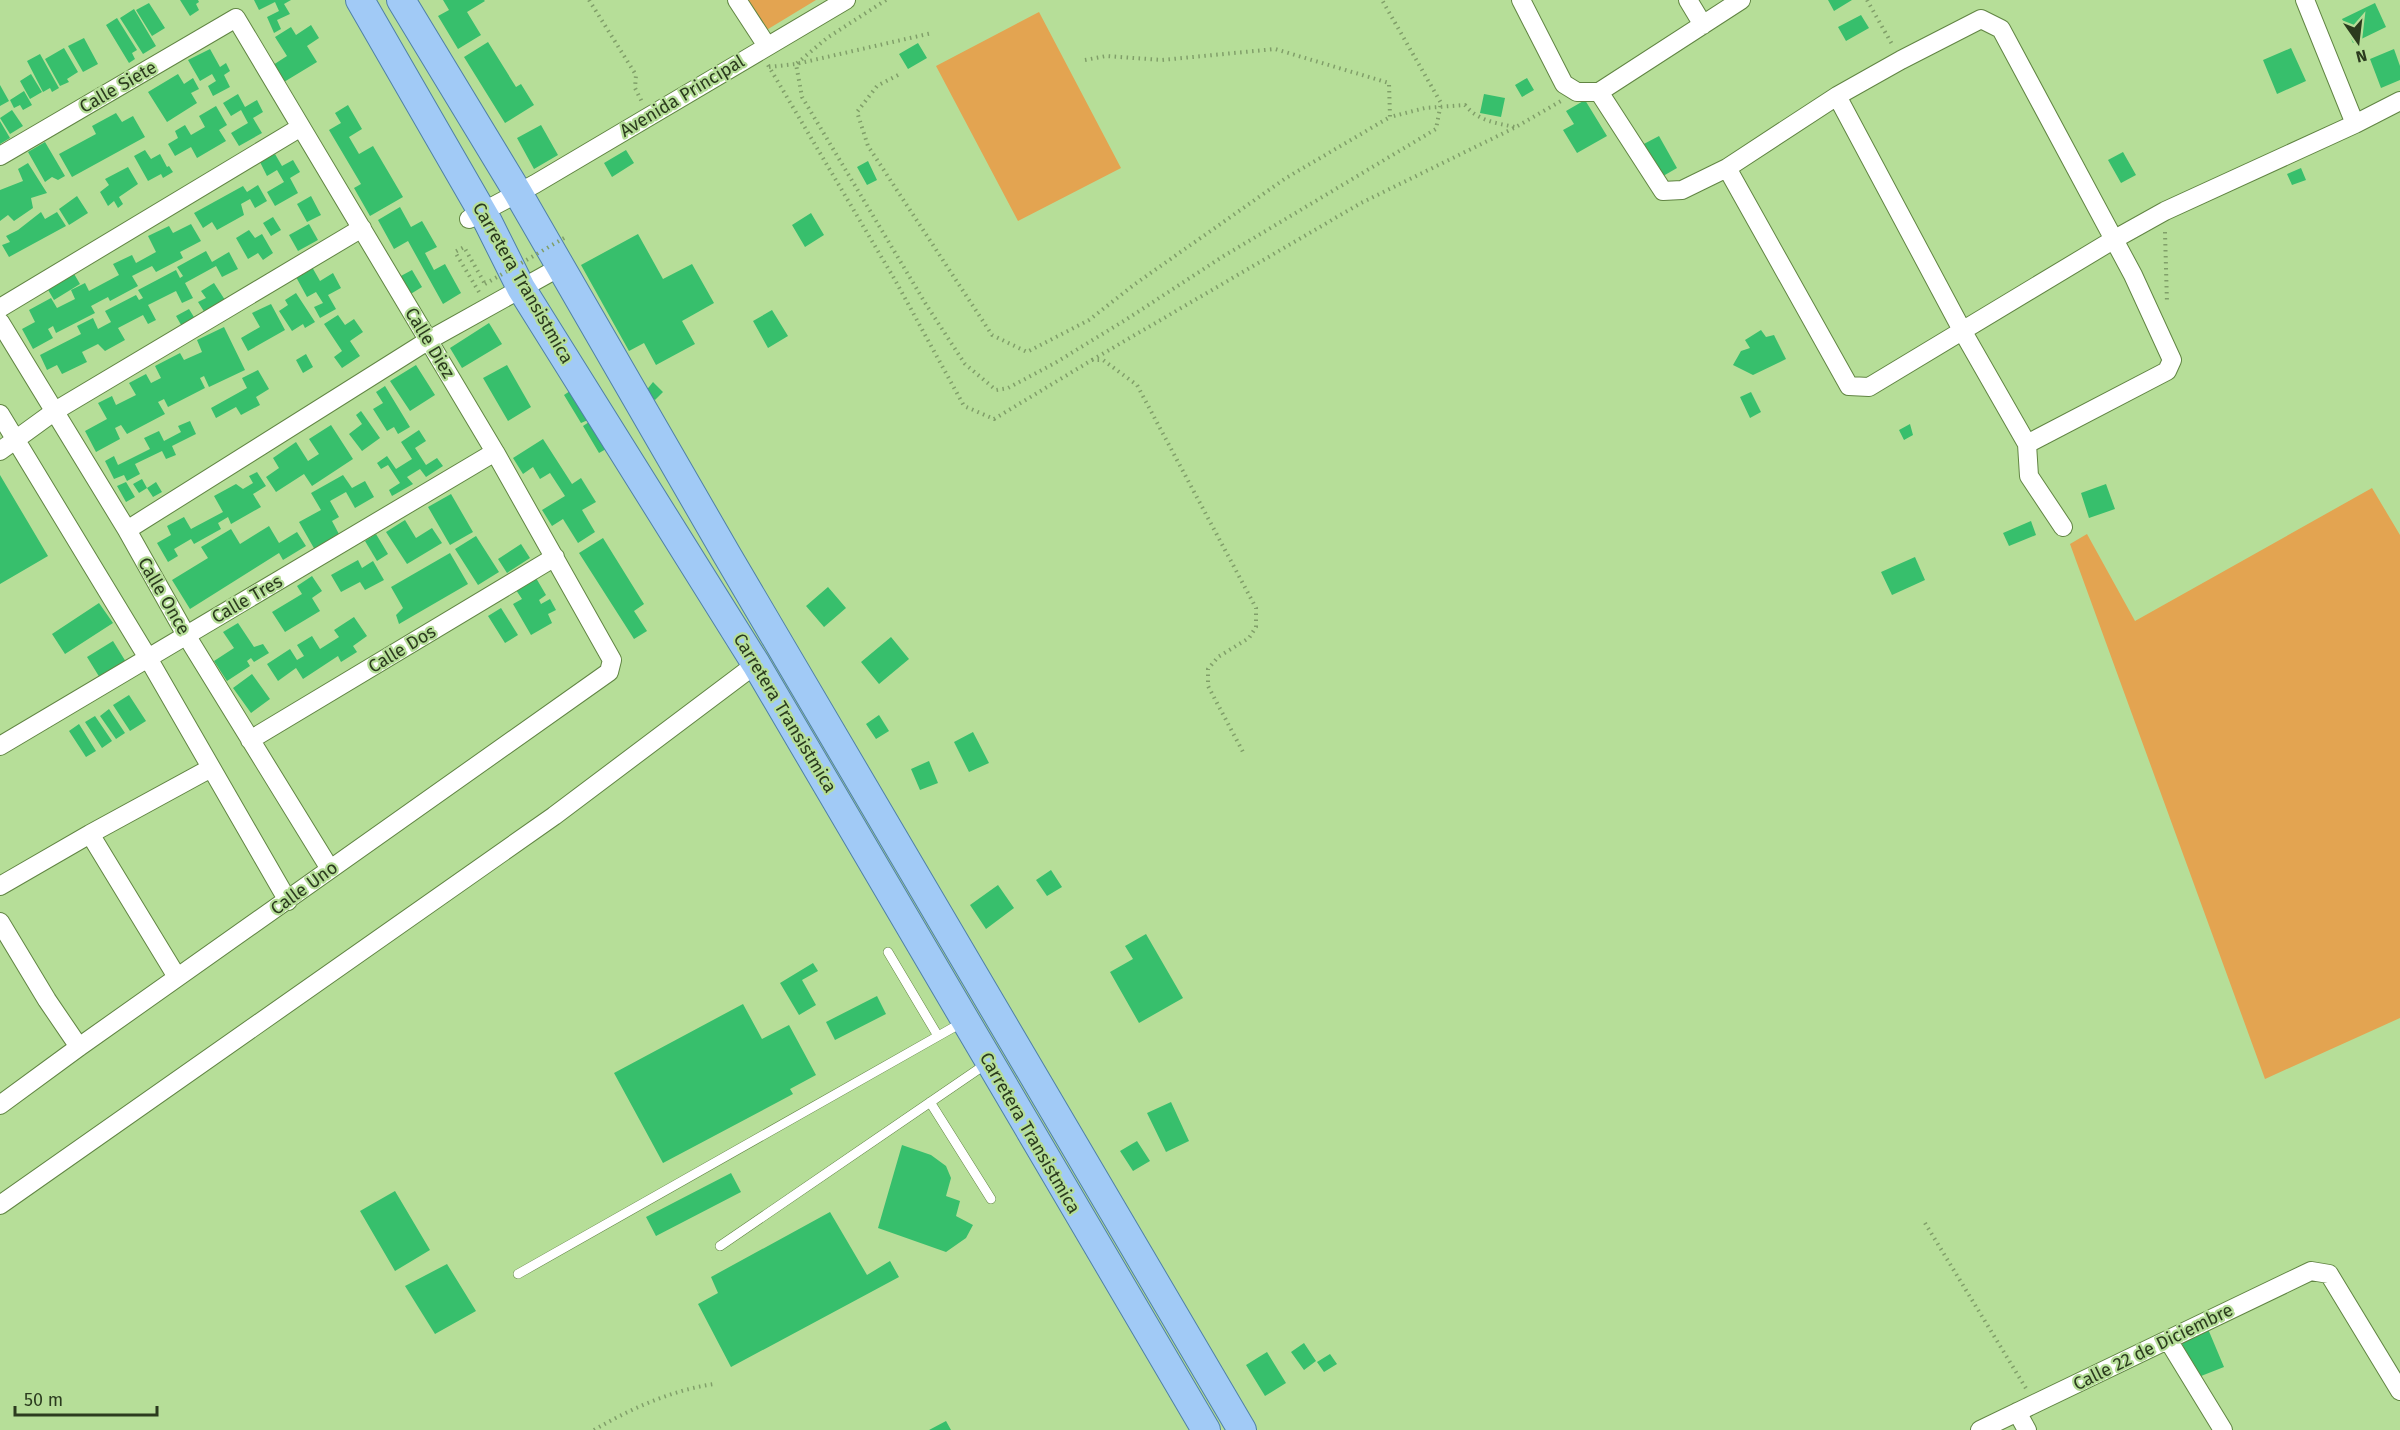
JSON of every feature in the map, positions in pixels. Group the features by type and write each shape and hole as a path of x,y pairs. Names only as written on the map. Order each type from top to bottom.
{"main road":[{"path":"360,0 391,54 424,80 496,187 518,193"},
{"name":"Carretera Transistmica","path":"401,0 518,193 652,426 1242,1430"},
{"path":"391,54 396,93 476,216 502,277 522,288 550,294 563,301 634,411 652,426"},
{"name":"Carretera Transistmica","path":"522,288 756,664 988,1063 1206,1430"}],"street":[{"path":"737,0 767,46"},
{"name":"Avenida Principal","path":"476,216 846,0"},
{"path":"1521,0 1564,84 1577,92 1599,92 1741,0"},
{"path":"1688,0 1703,24"},
{"path":"2305,0 2355,124"},
{"name":"Calle Diez","path":"236,18 429,340 555,557 612,660 609,672"},
{"name":"Calle Siete","path":"0,156 236,18"},
{"path":"1599,92 1663,191 1682,190 1727,168 1837,96 1981,19 2001,29 2133,275 2172,360 2168,371 2027,444"},
{"path":"1837,96 1963,332 2027,444 2029,476 2063,527"},
{"path":"1727,168 1849,386 1869,387 2165,211 2355,124 2400,100"},
{"path":"0,308 301,127"},
{"path":"0,451 55,411 362,228"},
{"path":"127,530 429,340 561,267"},
{"name":"Calle Once","path":"0,322 127,530 186,635 330,869"},
{"path":"0,414 148,658 288,901"},
{"name":"Calle Tres","path":"0,746 495,452"},
{"name":"Calle Dos","path":"250,740 555,557"},
{"path":"0,1205 554,816 756,664"},
{"name":"Calle Uno","path":"0,1105 78,1047 288,901 609,672"},
{"path":"0,886 211,768"},
{"path":"90,834 177,977"},
{"path":"0,921 78,1047"},
{"name":"Calle 22 de Diciembre","path":"1980,1430 2311,1271 2329,1274 2400,1391"},
{"path":"2168,1340 2223,1430"},
{"path":"2017,1412 2027,1430"}],"lane":[{"path":"888,952 938,1036"},
{"path":"518,1274 965,1020"},
{"path":"720,1246 988,1063"},
{"path":"930,1102 991,1199"}],"path":[{"path":"589,0 636,75 635,88 650,115"},
{"path":"796,64 827,38 886,0"},
{"path":"796,64 802,97 927,306 965,364 996,390 1008,388 1064,357 1222,257 1436,129 1441,103 1382,0"},
{"path":"1867,0 1901,60"},
{"path":"769,68 932,33"},
{"path":"767,46 769,68 895,280 964,406 994,419 1361,203 1516,127 1577,92"},
{"path":"1085,60 1106,56 1162,60 1275,49 1389,82 1390,117"},
{"path":"897,75 878,86 857,112 868,146 992,335 1027,352 1089,320 1135,284 1286,178 1390,117 1425,108 1465,105 1471,113 1483,119 1516,127"},
{"path":"2165,211 2164,271 2167,305"},
{"path":"488,307 455,252 464,247 485,284 566,237"},
{"path":"1092,360 1103,360 1137,385 1256,608 1256,627 1249,638 1218,657 1208,669 1208,686 1243,752"},
{"path":"1925,1223 2035,1403"},
{"path":"594,1430 619,1415 694,1387 714,1384"}],"shaded area":[{"path":"738,0 816,0 760,34"},
{"path":"1039,12 1121,168 1018,221 936,66"},
{"path":"2372,488 2400,535 2400,1018 2265,1079 2070,544 2087,534 2135,621"}],"building":[{"path":"180,0 198,0 196,4 199,10 190,16"},
{"path":"254,0 291,0 284,4 290,14 277,20 281,29 274,33 267,17 279,11 275,2 259,10"},
{"path":"443,0 484,0 467,12 481,35 458,49 438,16 449,10"},
{"path":"1828,0 1852,0 1834,11"},
{"path":"149,3 165,28 152,36 136,10"},
{"path":"2375,3 2386,27 2353,43 2342,19"},
{"path":"134,9 156,46 143,54 120,18"},
{"path":"1861,15 1869,28 1846,41 1838,27"},
{"path":"117,18 137,50 132,53 135,59 129,63 106,25"},
{"path":"311,25 319,38 307,46 317,62 284,82 273,65 287,56 275,37 291,27 296,35"},
{"path":"84,38 98,64 83,72 68,46"},
{"path":"488,42 516,87 521,84 534,105 505,123 464,57"},
{"path":"918,43 927,58 908,69 899,54"},
{"path":"64,48 78,72 67,79 69,82 60,86 45,59"},
{"path":"2291,48 2306,81 2277,94 2263,60"},
{"path":"210,49 220,67 226,63 230,71 224,75 230,87 213,96 208,86 216,81 212,74 200,81 188,60"},
{"path":"2394,49 2400,66 2400,80 2381,88 2370,59"},
{"path":"40,54 59,88 52,92 50,88 43,92 27,61"},
{"path":"31,74 42,92 30,99 20,81"},
{"path":"178,74 184,84 193,78 199,89 191,93 197,103 167,122 148,92"},
{"path":"1527,78 1534,90 1522,97 1515,85"},
{"path":"0,85 9,101 0,106"},
{"path":"24,91 32,105 23,110 20,105 14,108 10,100"},
{"path":"238,94 245,107 257,100 263,112 253,118 262,133 239,146 231,133 248,123 241,110 231,116 223,103"},
{"path":"1484,94 1505,98 1501,117 1480,113"},
{"path":"1585,100 1607,136 1577,153 1563,130 1574,124 1566,111"},
{"path":"348,105 362,129 349,137 359,154 373,146 403,197 370,216 354,188 361,184 329,130 341,123 335,113"},
{"path":"216,106 227,125 219,130 226,141 197,158 191,147 175,156 168,144 178,138 175,131 185,125 191,135 205,127 199,116"},
{"path":"12,110 23,126 10,134 0,118"},
{"path":"116,113 122,122 133,116 145,137 72,177 59,154 96,134 92,126"},
{"path":"0,121 10,138 0,144"},
{"path":"541,125 558,155 534,169 517,138"},
{"path":"1659,136 1677,168 1658,179 1640,146"},
{"path":"45,142 65,176 58,180 52,177 45,182 28,152"},
{"path":"145,150 151,159 160,154 167,167 169,166 173,172 163,178 161,174 148,181 134,156"},
{"path":"626,150 634,163 612,177 604,163"},
{"path":"2123,152 2136,175 2121,183 2108,160"},
{"path":"275,154 282,166 293,160 300,172 290,178 298,193 275,206 267,192 284,182 277,170 267,176 260,162"},
{"path":"868,161 877,180 867,185 857,167"},
{"path":"28,163 47,193 31,198 33,208 14,221 8,215 0,221 0,190 23,181 18,169"},
{"path":"128,167 138,184 119,197 123,204 118,208 114,201 108,206 100,192 109,185 105,179"},
{"path":"2301,168 2306,180 2292,185 2287,174"},
{"path":"258,185 267,201 255,208 250,199 241,204 244,215 217,230 212,222 203,228 194,213 243,186 247,192"},
{"path":"77,196 88,213 69,225 59,209"},
{"path":"311,196 321,215 307,222 297,204"},
{"path":"400,207 411,227 422,221 437,247 425,253 434,270 445,264 461,293 443,304 408,241 394,249 378,220"},
{"path":"41,212 45,219 57,212 66,226 9,257 2,245 10,242 6,236 18,230"},
{"path":"811,213 824,235 805,247 792,225"},
{"path":"273,217 281,230 271,236 263,223"},
{"path":"191,224 201,241 180,252 183,258 156,272 152,266 132,276 138,286 110,301 108,297 91,306 95,313 56,333 53,326 48,329 53,338 33,349 22,329 35,322 29,310 51,298 57,308 75,299 71,290 85,283 89,291 119,275 113,264 132,255 136,263 156,252 148,236 169,226 173,233"},
{"path":"309,224 318,240 298,251 289,235"},
{"path":"249,230 255,238 262,234 273,253 263,260 258,253 248,259 236,238"},
{"path":"638,234 663,279 692,264 714,303 682,321 695,344 656,365 644,343 629,351 581,265"},
{"path":"206,251 212,262 229,252 238,269 222,277 216,266 185,283 193,298 182,303 176,291 148,305 156,320 148,324 143,315 118,328 125,340 105,351 98,344 82,352 87,362 62,374 57,365 47,370 40,355 81,334 77,326 93,318 98,329 111,322 105,311 136,295 139,300 143,298 138,290 176,270 180,278 183,276 177,267"},
{"path":"70,267 80,284 54,300 44,283"},
{"path":"312,267 320,281 333,273 341,288 328,295 336,309 320,318 314,307 323,303 316,292 307,297 296,277"},
{"path":"412,270 422,287 409,295 399,277"},
{"path":"214,283 225,300 205,313 198,302 206,298 201,291"},
{"path":"296,293 315,322 305,328 303,324 292,331 279,311 288,305 285,300"},
{"path":"271,304 285,330 248,351 241,338 260,327 252,313"},
{"path":"189,309 197,322 184,330 176,316"},
{"path":"772,310 788,336 768,348 753,321"},
{"path":"338,315 345,325 354,319 363,332 350,341 360,356 342,368 334,357 342,351 324,324"},
{"path":"489,323 502,344 462,368 450,348"},
{"path":"224,327 245,370 209,387 204,376 200,378 205,388 168,407 164,399 158,402 165,414 127,434 121,425 115,428 120,439 96,452 85,431 107,419 98,403 112,396 116,405 136,395 129,383 146,374 151,383 161,378 155,366 180,353 184,360 202,352 197,340"},
{"path":"1761,330 1766,337 1774,335 1786,359 1753,375 1733,365 1741,351 1750,348 1745,340"},
{"path":"306,354 313,367 303,373 296,360"},
{"path":"416,365 435,395 410,411 390,381"},
{"path":"507,365 531,407 508,421 483,378"},
{"path":"258,370 269,389 256,397 260,405 241,415 236,407 216,418 211,408 247,388 242,378"},
{"path":"653,382 663,392 655,400 645,392"},
{"path":"385,386 410,427 398,434 394,427 387,431 373,409 383,403 376,392"},
{"path":"570,391 588,420 581,423 564,395"},
{"path":"1751,392 1761,412 1750,418 1740,397"},
{"path":"361,411 380,438 362,451 349,434 362,424 356,415"},
{"path":"190,421 196,434 172,446 176,455 166,459 162,451 135,464 140,474 127,481 124,475 114,479 105,461 114,456 118,465 150,449 144,438 159,431 164,441 181,432 178,426"},
{"path":"589,422 606,449 599,453 583,426"},
{"path":"1910,424 1913,435 1904,440 1899,430"},
{"path":"331,425 353,459 312,486 304,474 276,492 266,477 279,468 273,458 296,442 308,461 319,454 309,439"},
{"path":"419,430 426,441 415,448 426,465 437,458 443,466 426,477 420,469 407,477 413,484 392,496 389,490 400,483 388,465 381,469 377,463 387,456 396,469 412,459 401,442"},
{"path":"543,439 572,484 581,478 596,502 582,510 595,532 578,543 563,519 552,526 542,510 565,496 550,473 540,479 533,467 523,474 513,458"},
{"path":"257,472 266,486 253,494 261,507 231,524 228,517 218,523 221,529 194,544 191,539 174,549 178,556 168,562 157,543 171,535 167,526 184,517 191,529 223,512 214,496 236,484 243,489 253,483 249,476"},
{"path":"0,475 48,556 0,584"},
{"path":"343,475 352,488 365,481 374,497 355,508 346,492 330,501 339,517 332,521 340,536 315,550 299,522 321,510 311,493"},
{"path":"142,479 147,488 139,493 133,484"},
{"path":"126,482 135,497 126,502 117,486"},
{"path":"156,482 162,492 153,497 147,488"},
{"path":"2106,484 2115,509 2089,518 2081,493"},
{"path":"451,494 473,532 450,545 428,507"},
{"path":"405,520 416,538 432,528 442,543 407,564 386,532"},
{"path":"2031,521 2036,535 2009,546 2003,533"},
{"path":"269,526 279,543 297,532 306,546 283,560 279,553 190,609 172,580 208,558 201,547 231,529 240,544"},
{"path":"376,534 388,554 377,561 365,541"},
{"path":"476,536 499,572 478,585 455,549"},
{"path":"603,538 644,604 634,611 647,631 634,639 579,553"},
{"path":"521,544 530,558 507,573 498,559"},
{"path":"450,553 468,584 399,624 396,615 403,608 391,587"},
{"path":"1915,557 1925,580 1892,595 1881,572"},
{"path":"358,560 362,568 373,561 384,580 365,590 360,582 341,592 331,575"},
{"path":"312,576 322,591 312,598 320,611 285,632 272,612 302,594 297,586"},
{"path":"536,578 546,595 539,600 541,604 550,599 556,610 548,614 552,623 531,635 513,604 522,599 516,590"},
{"path":"828,587 846,608 824,627 806,606"},
{"path":"99,603 113,623 65,654 52,634"},
{"path":"501,608 518,635 505,643 488,616"},
{"path":"354,617 367,636 353,646 357,652 341,662 338,656 303,679 296,668 278,681 267,664 290,649 297,660 304,656 297,645 312,636 320,649 339,637 334,630"},
{"path":"238,623 254,647 263,644 269,653 254,662 251,658 247,661 250,666 227,681 214,661 234,648 223,632"},
{"path":"891,637 909,659 879,684 861,662"},
{"path":"113,641 126,662 100,678 87,657"},
{"path":"252,674 270,699 251,713 233,688"},
{"path":"129,695 146,721 130,731 113,705"},
{"path":"109,709 125,733 116,739 100,716"},
{"path":"879,715 889,731 876,739 866,724"},
{"path":"95,716 112,741 102,748 85,722"},
{"path":"79,724 96,751 86,757 69,731"},
{"path":"973,732 989,763 969,772 954,742"},
{"path":"929,761 938,783 920,790 911,769"},
{"path":"1051,870 1062,887 1047,896 1036,880"},
{"path":"998,885 1014,908 986,929 970,905"},
{"path":"1146,934 1183,998 1139,1023 1110,972 1133,959 1125,946"},
{"path":"813,963 818,971 802,980 816,1005 799,1015 780,983"},
{"path":"877,996 886,1014 835,1040 826,1022"},
{"path":"743,1004 762,1039 789,1025 816,1075 790,1089 793,1094 663,1163 614,1073"},
{"path":"1171,1102 1189,1141 1166,1152 1147,1113"},
{"path":"1137,1141 1150,1161 1133,1171 1120,1151"},
{"path":"902,1145 931,1155 946,1166 951,1178 946,1196 960,1201 956,1216 973,1225 966,1238 946,1252 878,1228"},
{"path":"731,1173 741,1192 656,1236 646,1217"},
{"path":"395,1191 430,1250 395,1271 360,1211"},
{"path":"830,1212 867,1275 890,1261 899,1277 731,1367 698,1304 718,1293 711,1277"},
{"path":"447,1264 476,1311 435,1334 405,1286"},
{"path":"2208,1329 2224,1367 2196,1378 2181,1341"},
{"path":"1304,1343 1316,1361 1304,1370 1291,1352"},
{"path":"1267,1352 1286,1383 1265,1396 1246,1365"},
{"path":"1330,1354 1337,1364 1324,1372 1317,1362"},
{"path":"946,1421 951,1430 929,1430"}]}
